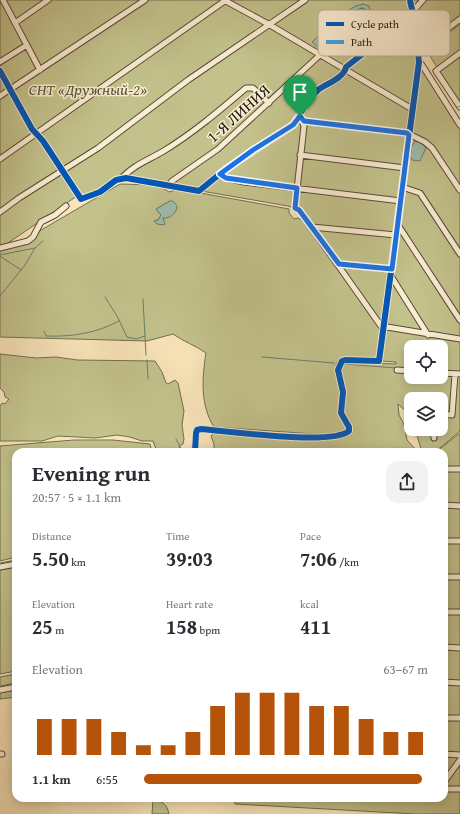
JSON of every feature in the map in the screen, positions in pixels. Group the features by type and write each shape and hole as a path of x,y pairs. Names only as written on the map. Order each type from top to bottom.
{"street":[{"path":"0,96 144,0"},
{"path":"0,159 225,0 318,53"},
{"path":"0,212 98,148 188,80 305,0"},
{"path":"410,0 412,10"},
{"path":"414,10 423,0"},
{"path":"15,23 45,1"},
{"path":"2,2 40,70"},
{"path":"450,27 460,19"},
{"path":"0,62 27,45"},
{"path":"460,54 436,71 460,107"},
{"name":"1-Я ЛИНИЯ","path":"169,185 218,149 318,56"},
{"path":"323,56 412,109"},
{"path":"121,179 169,185 199,191 253,150 293,125 300,116 307,100 360,56"},
{"path":"196,448 196,433 197,430 201,429 295,437 336,437 346,434 349,431 349,427 341,413 343,392 338,370 342,361 345,360 380,361 419,62 418,56"},
{"path":"419,62 460,125"},
{"path":"0,71 36,134 81,199 100,192 121,179 127,172 162,152 208,120 246,88 253,88 268,104"},
{"path":"300,116 304,121 407,133 425,142 432,148 460,190"},
{"path":"304,121 295,208 299,210 312,227 339,264 376,321 384,328 460,339"},
{"path":"300,155 405,168"},
{"path":"220,174 232,180 401,201"},
{"path":"402,187 420,192 460,254"},
{"path":"0,248 28,241 41,222 55,215 66,206"},
{"path":"398,225 460,320"},
{"path":"312,227 396,235"},
{"path":"339,264 392,269"},
{"path":"391,276 428,335"},
{"path":"398,370 404,370"},
{"path":"448,415 452,415 457,374"},
{"path":"448,469 460,469"},
{"path":"448,505 460,506"},
{"path":"448,541 460,542"},
{"path":"0,567 12,565"},
{"path":"448,577 460,577"},
{"path":"448,612 460,612"},
{"path":"448,647 460,648"},
{"path":"448,682 460,683"},
{"path":"0,690 12,688"},
{"path":"448,718 460,718"},
{"path":"448,754 460,755"},
{"path":"448,776 460,760"},
{"path":"448,789 460,789"}],"green space":[{"name":"СНТ «Дружный-2»","path":"0,0 460,0 460,19 450,27 450,10 318,10 318,56 421,56 421,60 460,120 460,431 440,448 421,448 417,436 448,436 448,392 404,392 404,410 398,404 399,415 404,424 404,436 406,436 407,440 414,448 214,448 211,436 214,433 289,440 319,440 344,436 353,430 342,413 343,392 339,370 342,362 396,364 396,362 379,361 384,328 299,210 288,206 126,178 81,199 77,196 5,245 0,246 0,4 3,2 0,2"},
{"path":"460,24 460,105 430,56 450,56 450,32"},
{"path":"120,184 158,185 169,192 178,189 289,209 289,213 294,219 298,218 305,222 382,329 377,360 344,358 340,359 336,364 342,392 339,414 347,427 346,430 340,434 329,435 214,427 209,419 204,401 203,382 206,353 173,334 147,341 0,337 0,250 12,247","holes":["170,201 163,221 154,221 158,220 161,215 156,209"]},
{"path":"0,354 36,358 56,357 77,360 155,361 162,372 166,383 168,384 175,380 178,383 184,411 182,425 184,439 183,444 179,446 180,448 156,448 153,441 142,441 117,435 95,438 58,436 42,441 0,441 0,406 2,403 5,404 9,399 5,397 4,392 0,388"},
{"path":"460,433 460,814 416,814 235,804 235,802 448,802 448,448 441,448"},
{"path":"74,440 113,440 150,444 151,448 12,448 12,558 0,561 0,446"},
{"path":"12,568 12,672 0,674 0,570"},
{"path":"12,675 12,684 0,686 0,677"},
{"path":"12,690 12,698 0,699 0,692"},
{"path":"153,802 161,802 167,808 169,814 152,814"}],"water":[{"path":"363,4 369,6 370,10 349,10"},
{"path":"318,36 318,47 312,42"},
{"path":"415,141 421,143 426,148 420,161 412,160 410,157 412,146"},
{"path":"170,201 173,201 177,206 176,211 171,216 163,218 164,225 157,224 154,221 158,220 161,215 156,209"}],"waterway":[{"path":"0,296 25,265 35,248 43,241"},
{"path":"0,255 35,248"},
{"path":"0,256 21,270"},
{"path":"105,297 117,316 127,337 136,339 145,336"},
{"path":"143,299 146,355"},
{"path":"44,331 46,336 75,335 102,329 119,321"},
{"path":"262,357 334,363"},
{"path":"147,360 148,379"},
{"path":"344,364 396,368"},
{"path":"176,439 181,448"},
{"path":"0,563 12,561"}],"cycle path":[{"path":"410,0 412,10"},
{"path":"0,71 32,129 43,141 81,199 100,192 116,180 126,178 199,191 227,168 293,125 307,102 314,94 338,78 345,71 346,67 360,56"},
{"path":"195,448 196,433 197,430 201,429 301,437 339,435 349,431 349,427 341,413 343,392 338,370 342,361 345,360 379,361 419,62 418,56"}],"route":[{"path":"300,116 304,121 407,133 409,135 392,269 339,264 299,210 295,208 297,188 244,182 226,178 220,174 253,150 293,125 300,116"}]}
